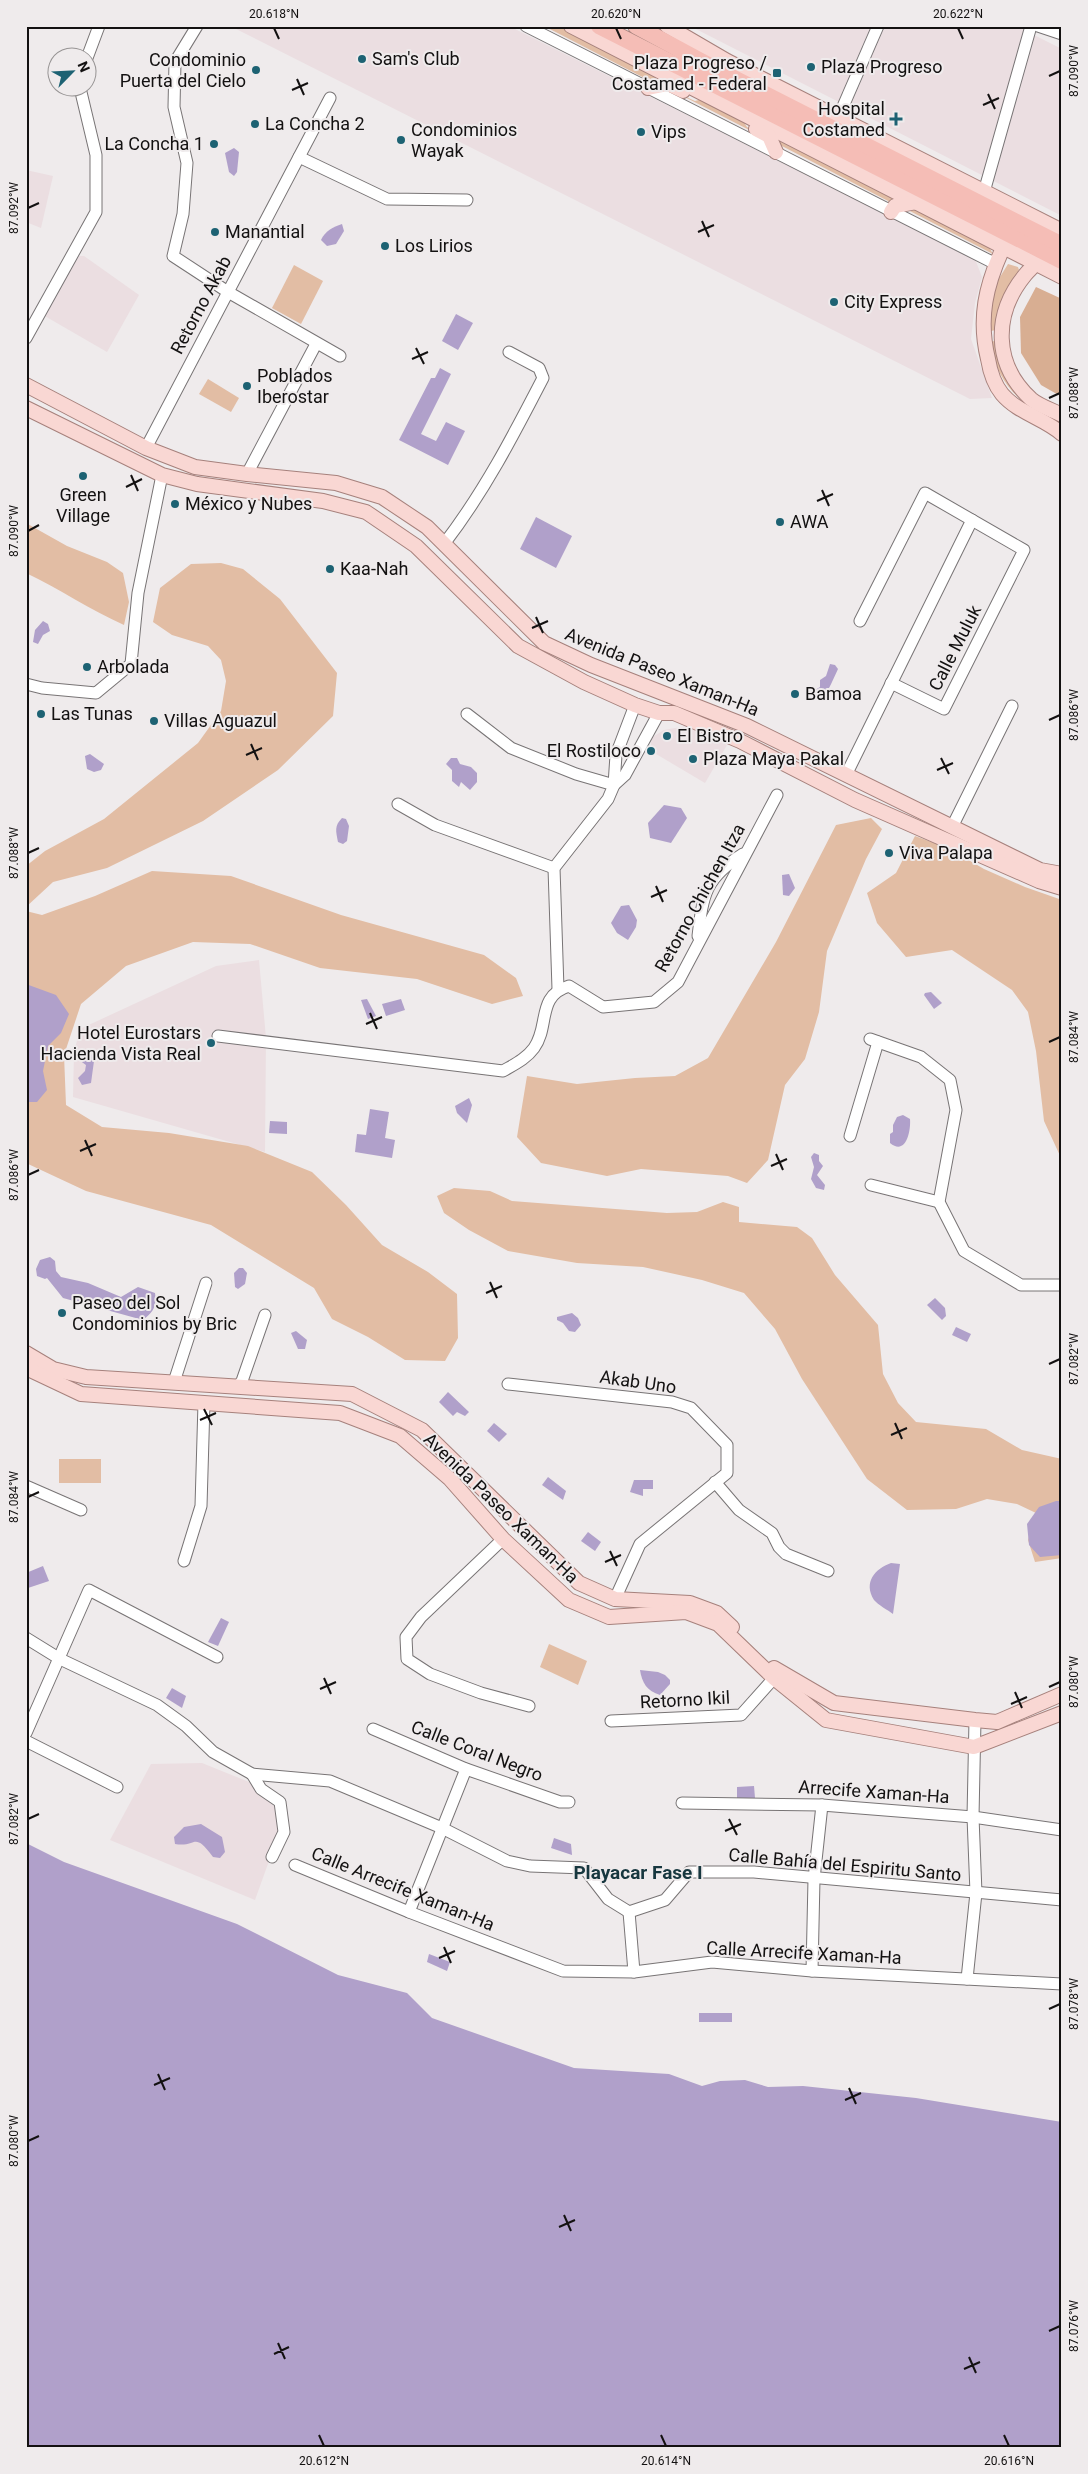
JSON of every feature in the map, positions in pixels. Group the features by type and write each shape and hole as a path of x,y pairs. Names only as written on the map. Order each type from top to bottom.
{"highway":[{"path":"599,26 1062,262"},
{"path":"636,26 721,72 1062,245"}],"main road":[{"path":"571,26 916,202 1000,253 1035,264 1062,277"},
{"path":"667,26 727,61 1062,231"},
{"path":"648,88 668,84 694,97 708,95"},
{"path":"745,115 752,126 769,136 776,152"},
{"path":"891,212 896,206 916,202"},
{"path":"1000,253 983,308 982,335 992,377 1002,394 1026,413 1055,428 1062,434"},
{"path":"1035,264 1026,273 1016,289 1000,332 1007,366 1013,377 1032,399 1062,415"},
{"name":"Avenida Paseo Xaman-Ha","path":"26,384 127,439 195,467 336,483 382,497 427,527 544,643 591,665 746,726 1040,870 1062,874"},
{"name":"Avenida Paseo Xaman-Ha","path":"26,408 120,456 162,475 197,484 323,501 366,512 416,546 518,646 584,682 635,705 659,713 674,713 740,741 854,800 1038,881 1062,888"},
{"path":"120,456 127,439"},
{"path":"215,470 216,486"},
{"path":"584,682 591,665"},
{"name":"Avenida Paseo Xaman-Ha","path":"26,1353 53,1370 86,1377 352,1394 422,1430 579,1584 615,1599 690,1603 717,1612 778,1671 834,1703 997,1722 1062,1694"},
{"name":"Avenida Paseo Xaman-Ha","path":"26,1368 81,1394 340,1413 400,1436 450,1479 503,1539 568,1600 609,1617 686,1612 718,1624 774,1678 826,1720 974,1747"},
{"path":"162,1400 168,1382"},
{"path":"257,1407 258,1388"},
{"path":"469,1501 482,1488"},
{"path":"533,1566 546,1551"},
{"path":"974,1747 1062,1713"}],"street":[{"path":"91,48 99,26"},
{"path":"197,26 175,62 174,107 187,163 183,214 174,256 228,292 340,356"},
{"path":"526,26 992,262 1000,253"},
{"path":"838,118 878,26"},
{"path":"984,192 1031,26"},
{"path":"1038,26 1062,34"},
{"path":"26,338 96,212 96,156 82,98"},
{"name":"Retorno Akab","path":"146,448 330,98"},
{"path":"299,157 387,199 468,200"},
{"path":"248,474 316,344"},
{"path":"444,544 468,513 495,470 543,378 539,368 509,352"},
{"path":"26,684 42,688 96,693 131,664 138,593 162,475"},
{"path":"846,775 972,520 925,493 860,621"},
{"name":"Calle Muluk","path":"891,683 944,709 1024,550 972,520"},
{"path":"218,1036 502,1071 523,1060 536,1046 550,998 558,990 554,868 608,800 614,785 616,755 635,705"},
{"path":"952,827 1012,706"},
{"path":"614,785 625,775 659,713"},
{"path":"467,714 511,748 576,774 614,785"},
{"name":"Retorno Chichen Itza","path":"558,990 569,986 603,1007 654,1002 678,982 777,795"},
{"path":"398,804 434,825 554,868"},
{"path":"698,943 702,901 706,889 713,879 746,852"},
{"path":"850,1136 874,1041 921,1057 950,1080 956,1110 939,1202 964,1251 1021,1285 1062,1285"},
{"path":"871,1184 939,1202"},
{"path":"168,1382 206,1283"},
{"path":"238,1386 242,1381 265,1315"},
{"name":"Akab Uno","path":"508,1384 672,1402 691,1408 728,1445 727,1473 640,1544 615,1599"},
{"path":"184,1562 201,1506 204,1403"},
{"path":"715,1482 739,1510 772,1533 778,1547 786,1554 828,1571"},
{"path":"26,1486 81,1510"},
{"path":"503,1539 421,1617 406,1637 407,1659 430,1674 481,1693 530,1706"},
{"path":"26,1733 89,1590 217,1657"},
{"path":"26,1638 60,1659 156,1705 186,1726 213,1752 252,1774 330,1781 442,1828 508,1861 530,1866 584,1868 608,1899 630,1912 634,1972"},
{"name":"Retorno Ikil","path":"611,1721 741,1715 774,1678"},
{"path":"1039,1722 1062,1718"},
{"path":"967,1979 976,1893 972,1817 975,1720"},
{"name":"Calle Coral Negro","path":"373,1729 466,1769 560,1802 569,1802"},
{"path":"26,1741 117,1787"},
{"path":"408,1912 466,1769"},
{"path":"252,1774 261,1789 280,1802 284,1832 272,1857"},
{"name":"Arrecife Xaman-Ha","path":"682,1803 822,1805 972,1817 1062,1830"},
{"path":"812,1971 814,1879 822,1805"},
{"name":"Calle Arrecife Xaman-Ha","path":"295,1865 408,1912 563,1971 634,1972 712,1962 812,1971 1062,1984"},
{"name":"Calle Bahía del Espiritu Santo","path":"630,1912 665,1900 689,1872 754,1872 814,1879 1062,1900"}],"shaded area":[{"path":"230,26 509,26 975,259 982,277 975,303 971,339 992,398 970,399"},
{"path":"544,26 558,26 665,81 654,83"},
{"path":"690,26 1016,26 1062,49 1062,216"},
{"path":"667,88 695,101 702,99 743,121 747,127 765,138"},
{"path":"773,136 903,201 892,203 778,144"},
{"path":"234,148 239,152 237,172 234,176 229,172 225,153"},
{"path":"26,170 53,176 41,228 26,222"},
{"path":"913,206 989,247 993,254 904,208"},
{"path":"342,224 344,231 336,244 327,246 321,240 325,234 335,226"},
{"path":"79,256 84,256 139,295 107,352 43,315"},
{"path":"1008,264 1018,267 1019,270 999,310 996,330 991,331 986,316 995,285"},
{"path":"294,265 323,281 301,324 272,308"},
{"path":"1036,287 1062,299 1062,397 1041,385 1021,353 1020,317"},
{"path":"456,314 473,323 458,350 442,341"},
{"path":"994,341 1005,374 1042,414 1021,400 1001,376 989,343"},
{"path":"440,368 451,374 421,434 436,441 446,422 465,431 448,465 399,440 431,378 435,378"},
{"path":"208,379 239,398 231,412 199,394"},
{"path":"536,517 572,536 556,568 520,549"},
{"path":"26,523 67,546 107,562 123,573 129,602 124,625 26,573"},
{"path":"221,563 243,569 280,599 337,673 333,716 278,770 203,821 107,868 53,882 26,907 26,866 45,851 104,819 198,743 221,711 226,681 221,660 208,646 172,635 153,622 160,588 191,564"},
{"path":"43,621 48,624 50,631 43,635 38,644 33,642 35,630"},
{"path":"830,664 835,665 838,669 823,699 815,696 815,690 820,687 820,680 826,676"},
{"path":"686,726 727,745 705,783 651,751 651,738 664,730"},
{"path":"90,754 104,764 101,770 94,772 87,769 85,756"},
{"path":"451,758 457,758 460,764 471,767 477,773 477,782 470,790 461,782 459,787 452,781 452,770 446,764"},
{"path":"664,805 681,808 687,818 671,843 650,838 648,823"},
{"path":"342,818 346,819 349,826 347,841 343,844 338,842 336,832"},
{"path":"871,818 882,829 866,859 827,951 819,1012 805,1059 785,1085 768,1160 747,1183 728,1176 641,1169 607,1176 541,1163 517,1137 527,1076 577,1084 675,1076 708,1058 776,942 836,825"},
{"path":"915,836 948,848 984,869 1025,887 1062,900 1062,1160 1044,1121 1036,1051 1028,1012 1012,990 952,950 906,957 877,923 867,893 896,873"},
{"path":"152,871 231,876 341,915 484,955 516,978 523,996 492,1004 417,979 320,968 250,944 193,942 126,966 81,1004 64,1055 66,1105 102,1127 169,1133 248,1146 312,1172 346,1205 382,1245 428,1272 457,1294 458,1338 445,1361 405,1360 368,1337 332,1319 314,1288 211,1225 86,1191 26,1163 26,911 42,915 95,896"},
{"path":"789,874 795,888 789,896 783,895 782,875"},
{"path":"629,905 637,920 636,927 628,940 617,933 611,923 621,906"},
{"name":"Hotel Eurostars Hacienda Vista Real","path":"259,960 266,1038 265,1152 73,1097 74,1052 80,1029 216,966"},
{"path":"26,984 56,995 69,1014 61,1033 48,1046 43,1071 47,1090 37,1102 26,1102"},
{"path":"931,992 942,1003 934,1009 924,995"},
{"path":"367,999 376,1016 368,1019 361,1000"},
{"path":"401,999 405,1010 386,1016 382,1004"},
{"path":"81,1051 90,1051 94,1061 91,1083 82,1085 78,1078 85,1071 86,1065 79,1060"},
{"path":"469,1098 472,1105 467,1123 457,1113 455,1106"},
{"path":"370,1109 389,1112 385,1138 395,1140 392,1158 355,1152 357,1134 366,1135"},
{"path":"903,1115 910,1119 910,1130 904,1144 895,1146 890,1143 890,1134 893,1132 893,1125 897,1117"},
{"path":"270,1121 287,1122 287,1134 269,1133"},
{"path":"814,1153 819,1155 819,1161 823,1166 817,1175 825,1185 824,1190 816,1188 811,1179 814,1167 811,1157"},
{"path":"454,1188 490,1191 512,1201 667,1213 697,1212 723,1202 739,1207 739,1222 797,1227 812,1238 835,1275 878,1325 883,1374 898,1403 916,1422 986,1429 1022,1450 1062,1459 1062,1558 1035,1562 1028,1540 1036,1513 1017,1504 987,1499 956,1509 907,1510 867,1479 802,1379 775,1329 744,1293 702,1280 643,1267 577,1263 508,1251 469,1230 444,1213 437,1196"},
{"path":"50,1257 55,1261 56,1271 61,1277 88,1283 121,1297 138,1287 155,1293 154,1309 143,1320 63,1298 47,1278 37,1276 36,1269 40,1260"},
{"path":"239,1268 243,1268 247,1273 245,1284 238,1289 235,1287 234,1273"},
{"path":"935,1298 945,1308 946,1316 942,1320 927,1305"},
{"path":"572,1313 578,1318 581,1325 575,1332 569,1331 563,1323 557,1320 557,1317"},
{"path":"956,1327 971,1334 967,1342 952,1335"},
{"path":"296,1331 307,1340 305,1349 298,1349 291,1333"},
{"path":"448,1392 469,1412 465,1416 457,1412 453,1416 439,1402"},
{"path":"494,1423 507,1434 499,1442 487,1431"},
{"path":"59,1459 101,1459 101,1483 59,1483"},
{"path":"548,1477 566,1491 563,1500 542,1485"},
{"path":"634,1480 653,1480 653,1489 643,1489 643,1496 630,1492"},
{"path":"1056,1501 1062,1501 1062,1555 1040,1557 1029,1545 1027,1524 1039,1507"},
{"path":"588,1532 601,1542 595,1551 581,1541"},
{"path":"891,1563 900,1564 893,1614 874,1600 870,1587 872,1577 880,1569"},
{"path":"43,1566 49,1581 28,1588 26,1573"},
{"path":"221,1618 229,1622 218,1646 208,1642"},
{"path":"549,1644 587,1661 578,1685 540,1667"},
{"path":"640,1670 658,1672 665,1675 670,1680 670,1684 660,1695 655,1693 646,1686"},
{"path":"172,1688 186,1696 182,1708 166,1698"},
{"path":"202,1763 249,1782 277,1809 279,1833 255,1900 110,1840 151,1764"},
{"path":"754,1786 755,1798 737,1799 737,1787"},
{"path":"201,1824 222,1837 225,1852 220,1858 213,1857 198,1842 182,1845 175,1844 174,1837 184,1827"},
{"path":"554,1838 571,1844 572,1855 551,1848"},
{"path":"26,1843 64,1862 237,1924 338,1975 407,1993 432,2018 574,2068 669,2074 702,2086 720,2081 745,2080 768,2087 803,2086 916,2098 1062,2122 1062,2448 26,2448"},
{"path":"429,1954 450,1962 447,1971 427,1962"},
{"path":"699,2013 732,2013 732,2022 699,2022"}],"place":[{"name":"Sam's Club","path":"362,59"},
{"name":"Plaza Progreso","path":"811,67"},
{"name":"Condominio Puerta del Cielo","path":"256,70"},
{"name":"Plaza Progreso / Costamed - Federal","path":"777,73"},
{"name":"Hospital Costamed","path":"896,119"},
{"name":"La Concha 2","path":"255,124"},
{"name":"Vips","path":"641,132"},
{"name":"Condominios Wayak","path":"401,140"},
{"name":"La Concha 1","path":"214,144"},
{"name":"Manantial","path":"215,232"},
{"name":"Los Lirios","path":"385,246"},
{"name":"City Express","path":"834,302"},
{"name":"Poblados Iberostar","path":"247,386"},
{"name":"Green Village","path":"83,476"},
{"name":"México y Nubes","path":"175,504"},
{"name":"AWA","path":"780,522"},
{"name":"Kaa-Nah","path":"330,569"},
{"name":"Arbolada","path":"87,667"},
{"name":"Bamoa","path":"795,694"},
{"name":"Las Tunas","path":"41,714"},
{"name":"Villas Aguazul","path":"154,721"},
{"name":"El Bistro","path":"667,736"},
{"name":"El Rostiloco","path":"651,751"},
{"name":"Plaza Maya Pakal","path":"693,759"},
{"name":"Viva Palapa","path":"889,853"},
{"name":"Hotel Eurostars Hacienda Vista Real","path":"211,1043"},
{"name":"Paseo del Sol Condominios by Bric","path":"62,1313"}],"district":[{"name":"Playacar Fase I","path":"638,1872"}]}
